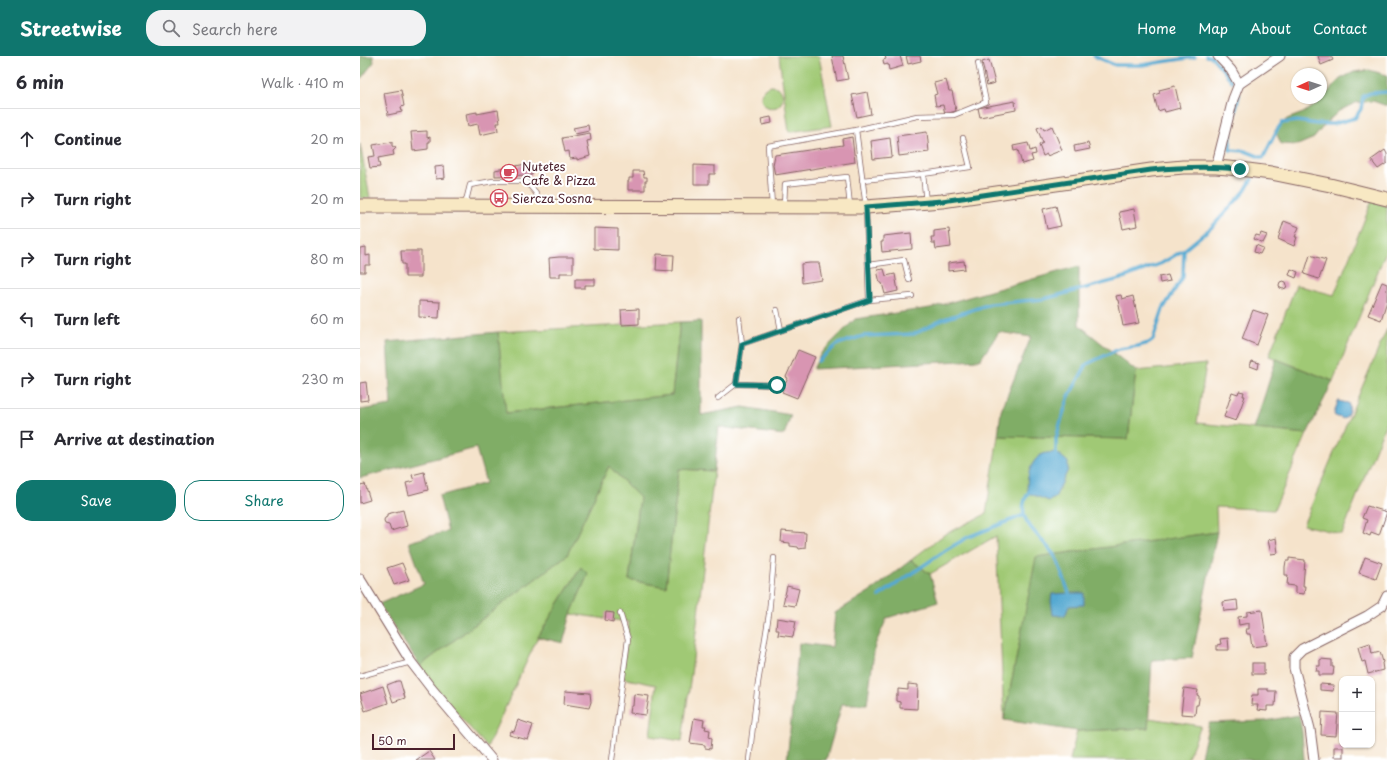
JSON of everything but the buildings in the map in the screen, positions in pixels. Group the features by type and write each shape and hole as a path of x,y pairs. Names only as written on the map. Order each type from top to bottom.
{"street":[{"path":"1218,56 1231,70 1239,84"},
{"path":"1216,167 1233,99 1239,84 1280,56"},
{"path":"360,206 850,208 926,203 1151,170 1183,167 1216,167 1271,173 1387,199"},
{"path":"360,580 411,662 492,760"},
{"path":"1314,760 1310,729 1294,668 1294,657 1302,648 1366,616 1382,606 1387,596"}],"lane":[{"path":"778,208 768,146 856,130 917,116 954,115 986,102 978,63"},
{"path":"856,130 866,207 870,300"},
{"path":"862,180 923,174 970,167 963,138"},
{"path":"923,174 926,203"},
{"path":"778,208 785,184 847,177 850,208"},
{"path":"464,206 470,185 493,181 526,181 536,193 539,206"},
{"path":"868,265 904,260 909,280"},
{"path":"742,344 870,300 912,296"},
{"path":"777,310 781,330"},
{"path":"736,384 742,344 739,318"},
{"path":"718,398 736,384 777,385"},
{"path":"749,760 758,683 769,614 774,558"},
{"path":"612,760 628,639 620,613"},
{"path":"360,676 411,662"}],"green space":[{"path":"360,56 373,56 374,62 360,80"},
{"path":"779,56 819,56 832,126 789,132"},
{"path":"1369,70 1387,75 1387,106 1373,101 1355,103 1339,111 1326,123 1314,138 1298,145 1281,144 1275,130 1287,119 1303,113 1317,104 1327,104 1327,93 1340,79 1354,72"},
{"path":"772,86 780,89 783,97 780,105 772,108 764,105 761,97 764,89"},
{"path":"360,144 370,198 360,198"},
{"path":"1372,201 1387,206 1387,249 1333,381 1269,356 1296,285 1334,295"},
{"path":"1079,266 1079,325 1136,371 1128,439 998,436 1001,411 1031,337 999,332 980,360 813,369 821,353 855,319 930,308"},
{"path":"701,321 701,415 743,407 791,415 784,435 719,427 714,471 679,469 666,587 629,580 640,498 609,466 567,555 420,666 379,604 424,584 409,542 448,531 439,496 486,483 476,448 360,478 360,410 391,405 387,342 498,332 506,413 672,395 680,322"},
{"path":"680,322 672,395 505,413 498,332"},
{"path":"1387,329 1387,420 1342,534 1303,525"},
{"path":"1276,359 1333,381 1307,434 1254,429"},
{"path":"1206,364 1197,423 1307,434 1274,510 1216,507 1217,532 1037,557 1004,720 996,536 930,574 911,560 945,534 986,514 998,436 1128,439 1136,371"},
{"path":"609,466 640,498 629,580 666,587 679,469 714,471 693,659 682,741 650,736 656,685 622,678 629,622 571,614 588,574 581,567 538,637 487,747 435,688 420,666 567,555"},
{"path":"1217,532 1192,658 1152,660 1148,728 1077,731 1004,720 1036,557"},
{"path":"911,560 930,574 938,602 887,618 875,645 867,704 842,704 826,760 787,760 799,643 832,647 835,613 875,588"},
{"path":"581,567 588,574 571,614 563,643 538,637"},
{"path":"1299,715 1304,760 1200,760 1209,723 1265,721"},
{"path":"1149,718 1201,726 1187,760 1070,760 1077,731 1148,728"}],"water":[{"path":"1338,401 1348,403 1349,405 1349,411 1344,419 1335,416 1334,414"},
{"path":"1056,452 1068,462 1068,470 1055,498 1049,501 1028,493 1027,483 1032,465 1038,457 1045,453"},
{"path":"1084,593 1084,605 1069,606 1065,616 1053,615 1051,601 1052,594"}],"waterway":[{"path":"1094,56 1115,65 1142,65 1195,57"},
{"path":"1206,56 1212,57 1232,81"},
{"path":"1239,95 1231,131 1230,150 1245,151 1263,158 1282,123 1297,121 1317,124 1333,124 1355,118 1361,109 1363,96 1371,93 1387,92"},
{"path":"818,361 838,344 863,336 914,334 944,319 990,304 1044,299 1120,279 1162,263 1184,250 1212,227 1245,191 1252,179"},
{"path":"1054,455 1056,452 1056,439 1069,396 1087,364 1119,349 1138,346 1149,343 1153,340 1163,309 1183,277 1184,250"},
{"path":"1030,490 1023,510 1026,519 1030,527 1056,558 1069,593"},
{"path":"879,596 946,550 968,537 1024,515"}],"place":[{"name":"Nutetes Cafe & Pizza","path":"509,173"},
{"name":"Siercza Sosna","path":"499,198"}],"route":[{"path":"777,385 736,384 742,344 870,300 866,207 942,201 1151,170 1183,167 1240,169"}]}
